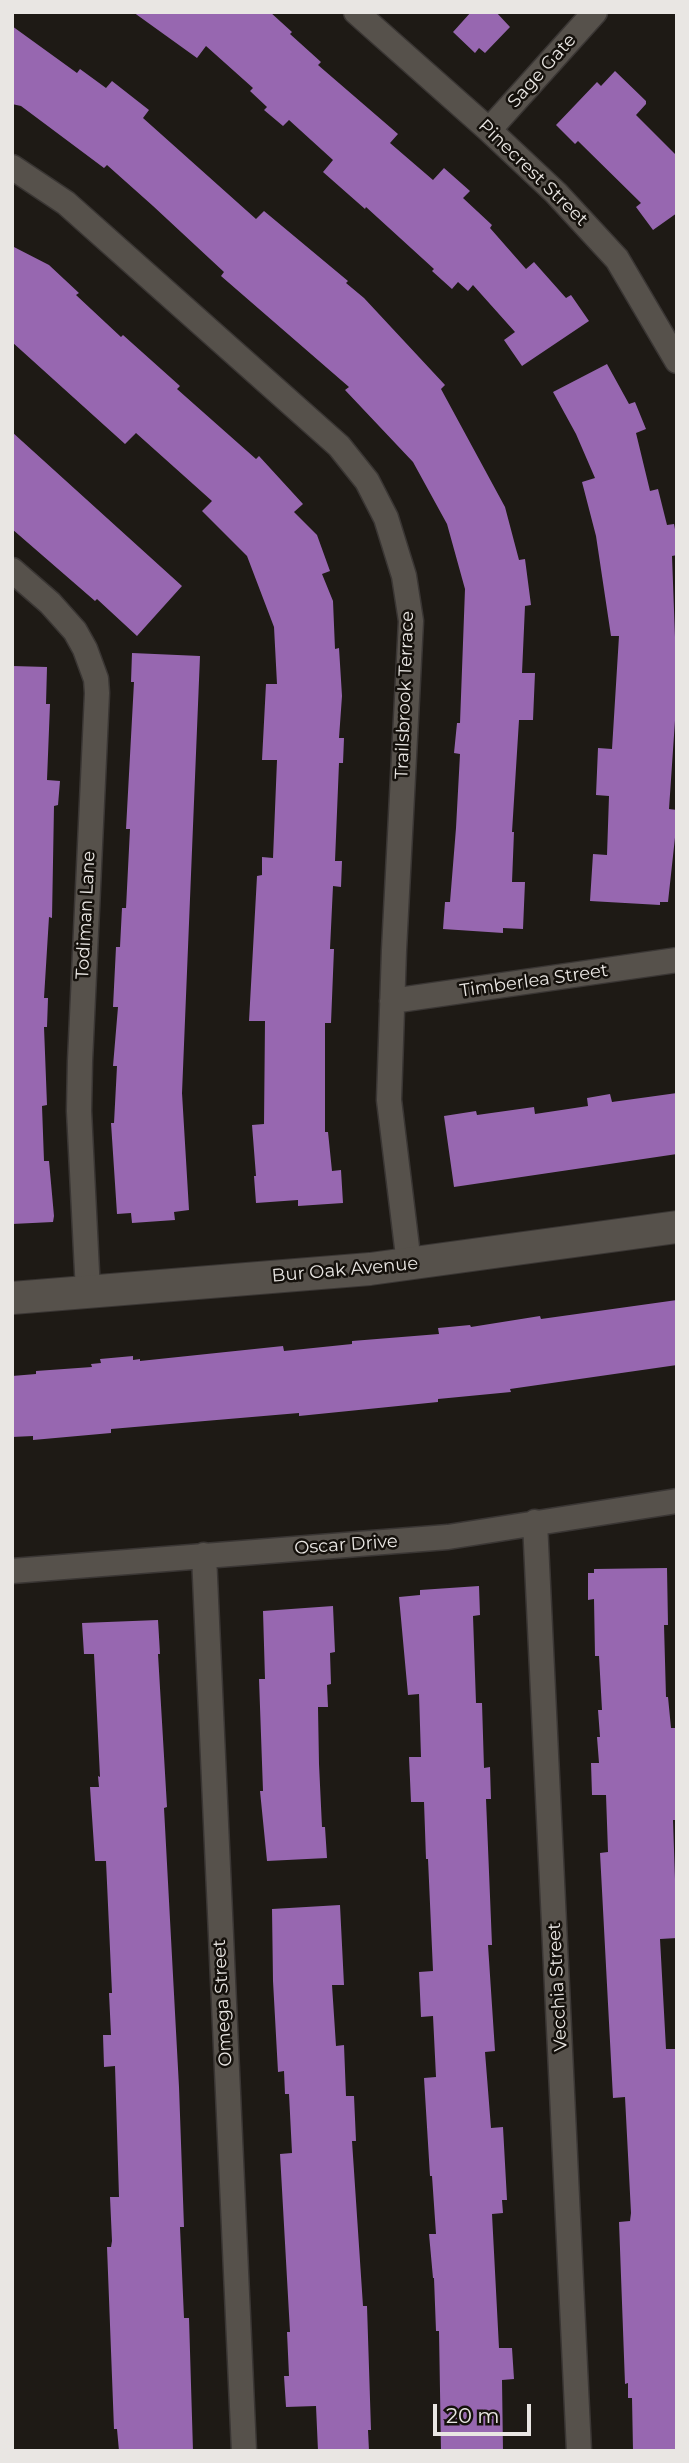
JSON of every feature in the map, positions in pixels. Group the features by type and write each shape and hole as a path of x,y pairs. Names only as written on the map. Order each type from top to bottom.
{"street":[{"name":"Pinecrest Street","path":"356,12 556,193 617,259 677,361"},
{"name":"Sage Gate","path":"489,130 595,12"},
{"name":"Trailsbrook Terrace","path":"12,167 66,203 339,446 367,481 386,518 404,576 411,621 389,1100 409,1264"},
{"name":"Todiman Lane","path":"12,570 50,603 75,631 96,678 79,1061 88,1292"},
{"name":"Timberlea Street","path":"392,1001 677,960"},
{"name":"Bur Oak Avenue","path":"12,1298 409,1264 677,1227"},
{"name":"Oscar Drive","path":"12,1571 448,1537 677,1502"},
{"name":"Vecchia Street","path":"535,1522 579,2451"},
{"name":"Omega Street","path":"204,1555 244,2451"}],"building":[{"path":"133,12 270,12 321,62 318,65 398,134 390,143 433,180 444,168 470,191 463,198 492,225 490,228 526,269 534,262 566,298 571,295 589,321 522,366 504,340 515,332 473,285 468,291 458,282 452,289 366,207 365,209 323,172 333,160 289,120 283,126 264,110 267,107 250,91 253,88 206,46 197,58"},
{"path":"471,12 496,12 510,27 485,53 479,48 475,53 453,32"},
{"path":"12,26 77,73 80,69 106,88 112,81 149,110 143,118 256,219 264,211 348,281 346,283 364,298 445,385 441,389 505,507 519,560 525,559 531,605 525,606 522,673 535,673 533,720 519,720 512,832 512,882 525,882 523,929 503,928 503,933 443,929 445,902 450,902 456,828 460,754 454,753 457,723 460,723 465,589 447,524 413,462 345,390 349,387 221,276 224,272 153,206 107,165 104,168 21,106 12,104"},
{"path":"615,71 646,101 636,115 677,156 677,213 653,230 636,207 641,203 578,141 575,144 556,125 597,82 601,86"},
{"path":"12,246 49,265 79,293 76,295 121,337 123,335 180,386 177,389 256,459 259,456 303,504 294,512 317,535 330,571 322,574 333,601 335,649 339,648 342,696 339,738 344,738 343,763 339,763 335,861 342,861 341,887 333,886 331,1023 325,1023 325,1132 328,1132 332,1171 341,1170 343,1203 298,1206 298,1200 256,1203 252,1125 264,1124 265,1021 249,1021 257,876 262,875 262,857 273,858 277,760 262,760 266,684 277,684 274,627 247,556 202,511 212,501 136,433 125,444 12,342"},
{"path":"607,364 629,404 635,402 646,429 636,433 650,491 658,489 667,525 674,524 677,540 677,555 672,556 677,691 669,809 677,810 677,819 668,902 660,902 660,905 590,901 593,854 607,855 609,796 596,795 598,748 612,749 619,636 611,636 596,536 582,482 595,478 576,434 553,392"},
{"path":"12,432 182,586 137,636 12,529"},
{"path":"132,653 200,656 182,1093 189,1210 174,1212 175,1220 132,1223 131,1213 117,1214 111,1123 114,1123 117,1066 113,1066 118,1007 113,1007 116,947 120,947 122,908 126,908 130,829 126,829 134,682 131,682"},
{"path":"12,666 47,667 46,704 50,704 47,780 60,781 58,805 54,806 52,918 49,917 44,998 48,998 47,1027 44,1027 47,1105 42,1106 44,1161 49,1161 54,1216 53,1222 12,1224"},
{"path":"677,1093 677,1154 454,1187 444,1116 476,1111 477,1115 534,1107 535,1114 588,1106 587,1098 610,1094 612,1102"},
{"path":"677,1300 677,1365 510,1389 511,1392 438,1399 438,1402 299,1416 299,1413 111,1429 111,1433 33,1440 33,1436 12,1437 12,1376 36,1374 36,1371 92,1367 91,1364 101,1363 100,1359 133,1356 133,1360 140,1361 283,1346 284,1351 352,1344 352,1341 439,1334 438,1328 471,1327 540,1316 541,1319"},
{"path":"667,1568 668,1625 664,1625 666,1697 671,1728 677,1728 677,1820 673,1820 677,1938 660,1939 666,2049 675,2049 677,2077 677,2451 633,2451 632,2398 628,2398 628,2383 625,2384 619,2222 630,2221 631,2213 625,2097 613,2098 600,1853 608,1852 606,1795 592,1795 591,1763 599,1763 598,1710 602,1710 599,1656 595,1656 594,1599 588,1600 588,1573 594,1573 594,1569"},
{"path":"479,1586 480,1615 473,1616 476,1703 482,1703 484,1768 490,1767 491,1799 486,1799 492,1945 488,1945 495,2051 485,2052 491,2128 503,2127 507,2200 502,2200 503,2213 492,2214 499,2348 512,2348 514,2379 502,2380 503,2451 441,2451 439,2331 436,2331 429,2234 436,2234 424,2078 436,2077 433,2016 421,2017 419,1972 433,1971 428,1859 424,1802 411,1802 409,1757 421,1757 419,1694 408,1695 399,1597 420,1595 420,1590"},
{"path":"333,1606 335,1652 330,1653 331,1684 327,1685 328,1707 318,1707 322,1827 325,1827 327,1858 267,1861 260,1791 263,1791 259,1679 265,1679 263,1611"},
{"path":"158,1620 167,1807 164,1808 179,2087 184,2227 180,2227 184,2318 189,2318 193,2451 119,2451 117,2429 114,2429 107,2247 111,2247 112,2241 110,2197 119,2197 115,2066 104,2067 103,2035 111,2035 109,1993 112,1993 106,1861 95,1861 90,1787 99,1787 98,1776 100,1777 94,1654 84,1654 82,1623"},
{"path":"340,1905 344,1985 332,1985 336,2046 344,2045 346,2096 354,2096 356,2141 352,2141 363,2306 367,2306 371,2430 368,2430 369,2451 318,2451 316,2406 286,2407 284,2376 289,2376 287,2332 290,2332 280,2154 292,2153 289,2094 285,2094 284,2071 278,2072 272,1909"}]}
